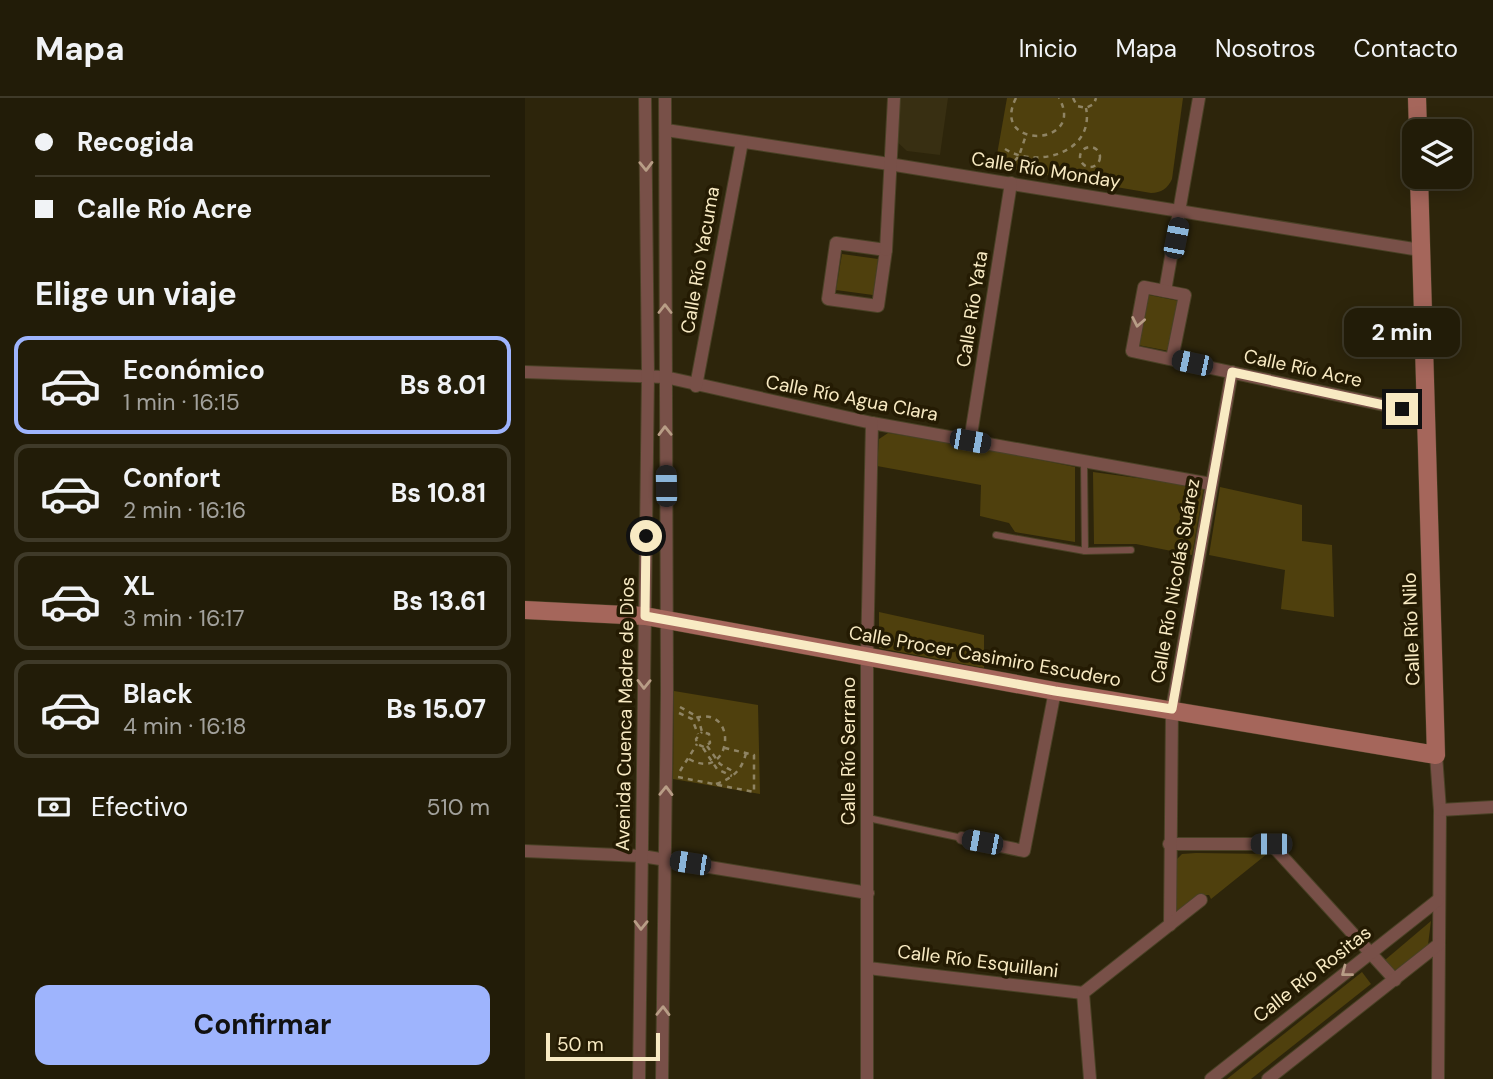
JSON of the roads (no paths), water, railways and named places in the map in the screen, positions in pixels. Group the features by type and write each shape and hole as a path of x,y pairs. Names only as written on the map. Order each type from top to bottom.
{"main road":[{"path":"1417,98 1418,119"},
{"name":"Calle Río Nilo","path":"1419,189 1436,755"},
{"name":"Calle Procer Casimiro Escudero","path":"525,610 645,616 1055,691 1436,755"}],"street":[{"name":"Avenida Cuenca Madre de Dios","path":"639,1079 648,375 645,98"},
{"name":"Avenida Cuenca Madre de Dios","path":"662,1079 667,622 665,98"},
{"path":"886,250 836,243 828,299 878,306 886,250 894,98"},
{"path":"1165,291 1199,98"},
{"name":"Calle Río Monday","path":"666,130 1420,250"},
{"name":"Calle Río Yacuma","path":"697,386 742,142"},
{"name":"Calle Río Yata","path":"970,441 1011,183"},
{"path":"1144,287 1185,295 1173,359 1132,351 1144,287"},
{"name":"Calle Río Acre","path":"1173,359 1426,414"},
{"name":"Calle Río Agua Clara","path":"525,372 664,377 871,423 1211,484"},
{"name":"Calle Río Nicolás Suárez","path":"1170,925 1172,709 1232,372"},
{"name":"Calle Río Serrano","path":"867,1079 867,657 871,423"},
{"path":"962,838 1024,851 1055,691"},
{"name":"Calle Río Nilo","path":"1436,755 1440,810 1439,1079"},
{"path":"1440,810 1493,807"},
{"path":"1169,844 1271,844 1395,980"},
{"path":"525,851 642,856 868,893"},
{"path":"1090,1079 1083,993 1201,900"},
{"name":"Calle Río Rositas","path":"1211,1079 1438,900"},
{"path":"1268,1079 1439,944"},
{"name":"Calle Río Esquillani","path":"868,968 1083,993"}],"lane":[{"path":"1084,462 1085,551"},
{"path":"996,535 1085,551 1131,550"},
{"path":"868,818 962,838"}]}
